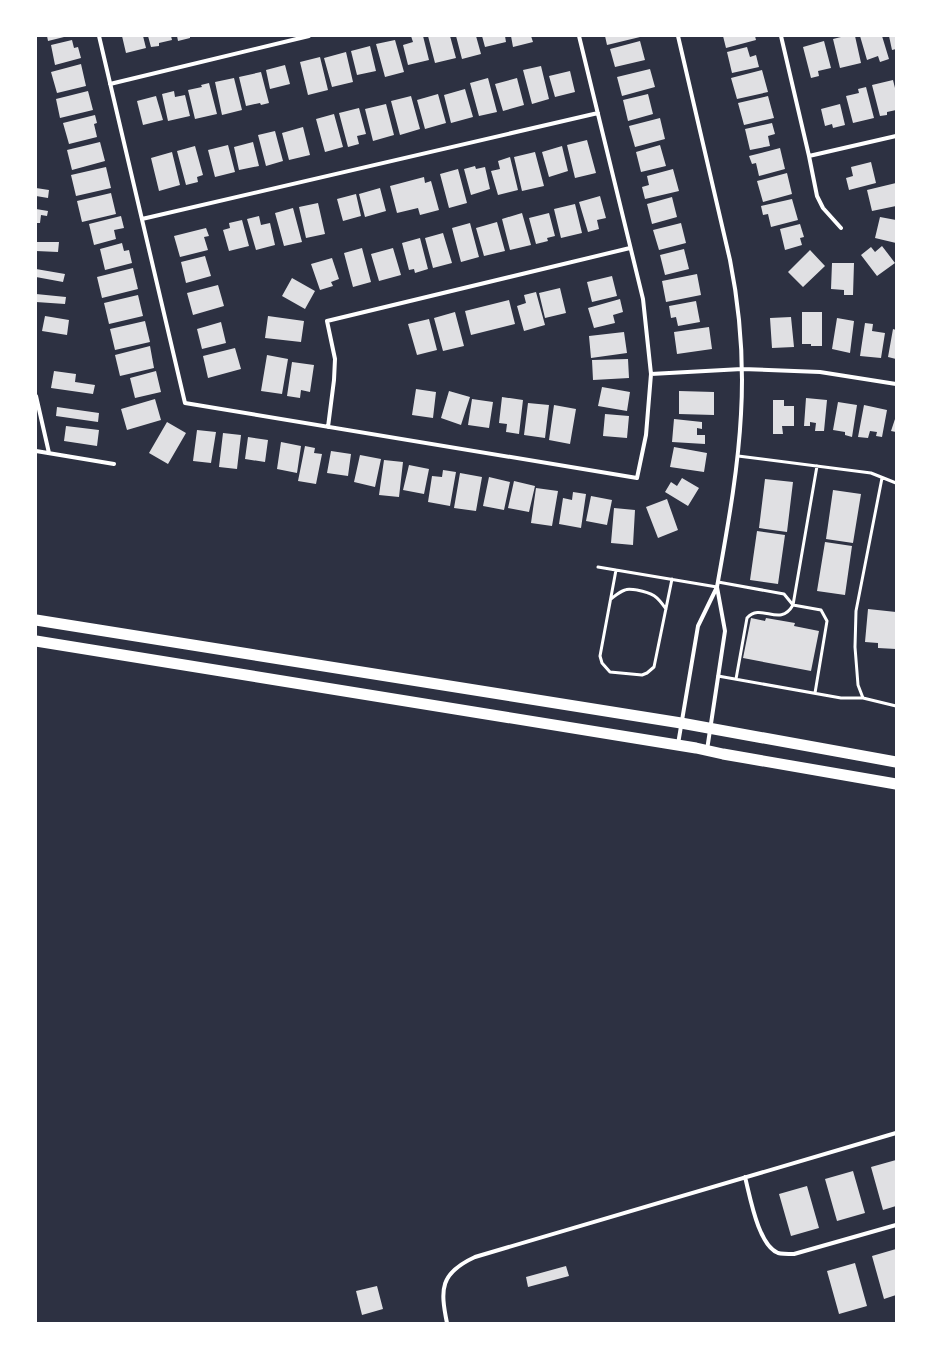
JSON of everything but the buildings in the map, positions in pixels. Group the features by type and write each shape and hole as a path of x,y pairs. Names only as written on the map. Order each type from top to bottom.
{"highway":[{"path":"36,620 681,723 896,762"},
{"path":"36,641 678,745 896,784"}],"street":[{"path":"99,36 186,403 637,478 646,435 651,374 643,299 579,36"},
{"path":"110,84 309,36"},
{"path":"678,36 730,260 738,313 742,369 738,456 718,582 698,626 678,745"},
{"path":"781,36 810,156 818,196 823,208 840,228"},
{"path":"142,219 598,113"},
{"path":"810,156 896,136"},
{"path":"328,427 335,359 327,321 630,248"},
{"path":"651,374 742,369 820,372 896,384"},
{"path":"36,396 49,453"},
{"path":"36,451 114,464"},
{"path":"706,750 725,631 717,587"},
{"path":"446,1323 442,1297 443,1288 449,1275 463,1262 564,1230 896,1133"},
{"path":"745,1177 760,1233 767,1244 778,1253 794,1254 896,1225"}],"lane":[{"path":"738,456 871,473 896,483"},
{"path":"736,679 747,618 751,613 756,612 782,615 790,610 793,605 817,466"},
{"path":"863,698 858,684 855,647 856,611 882,478"},
{"path":"598,567 717,587"},
{"path":"616,570 600,656 602,663 610,672 642,675 654,667 672,579"},
{"path":"718,582 784,594 793,605 821,610 827,621 815,693"},
{"path":"611,599 627,589 644,591 658,598 666,609"},
{"path":"718,676 841,698 863,698 896,706"}]}
